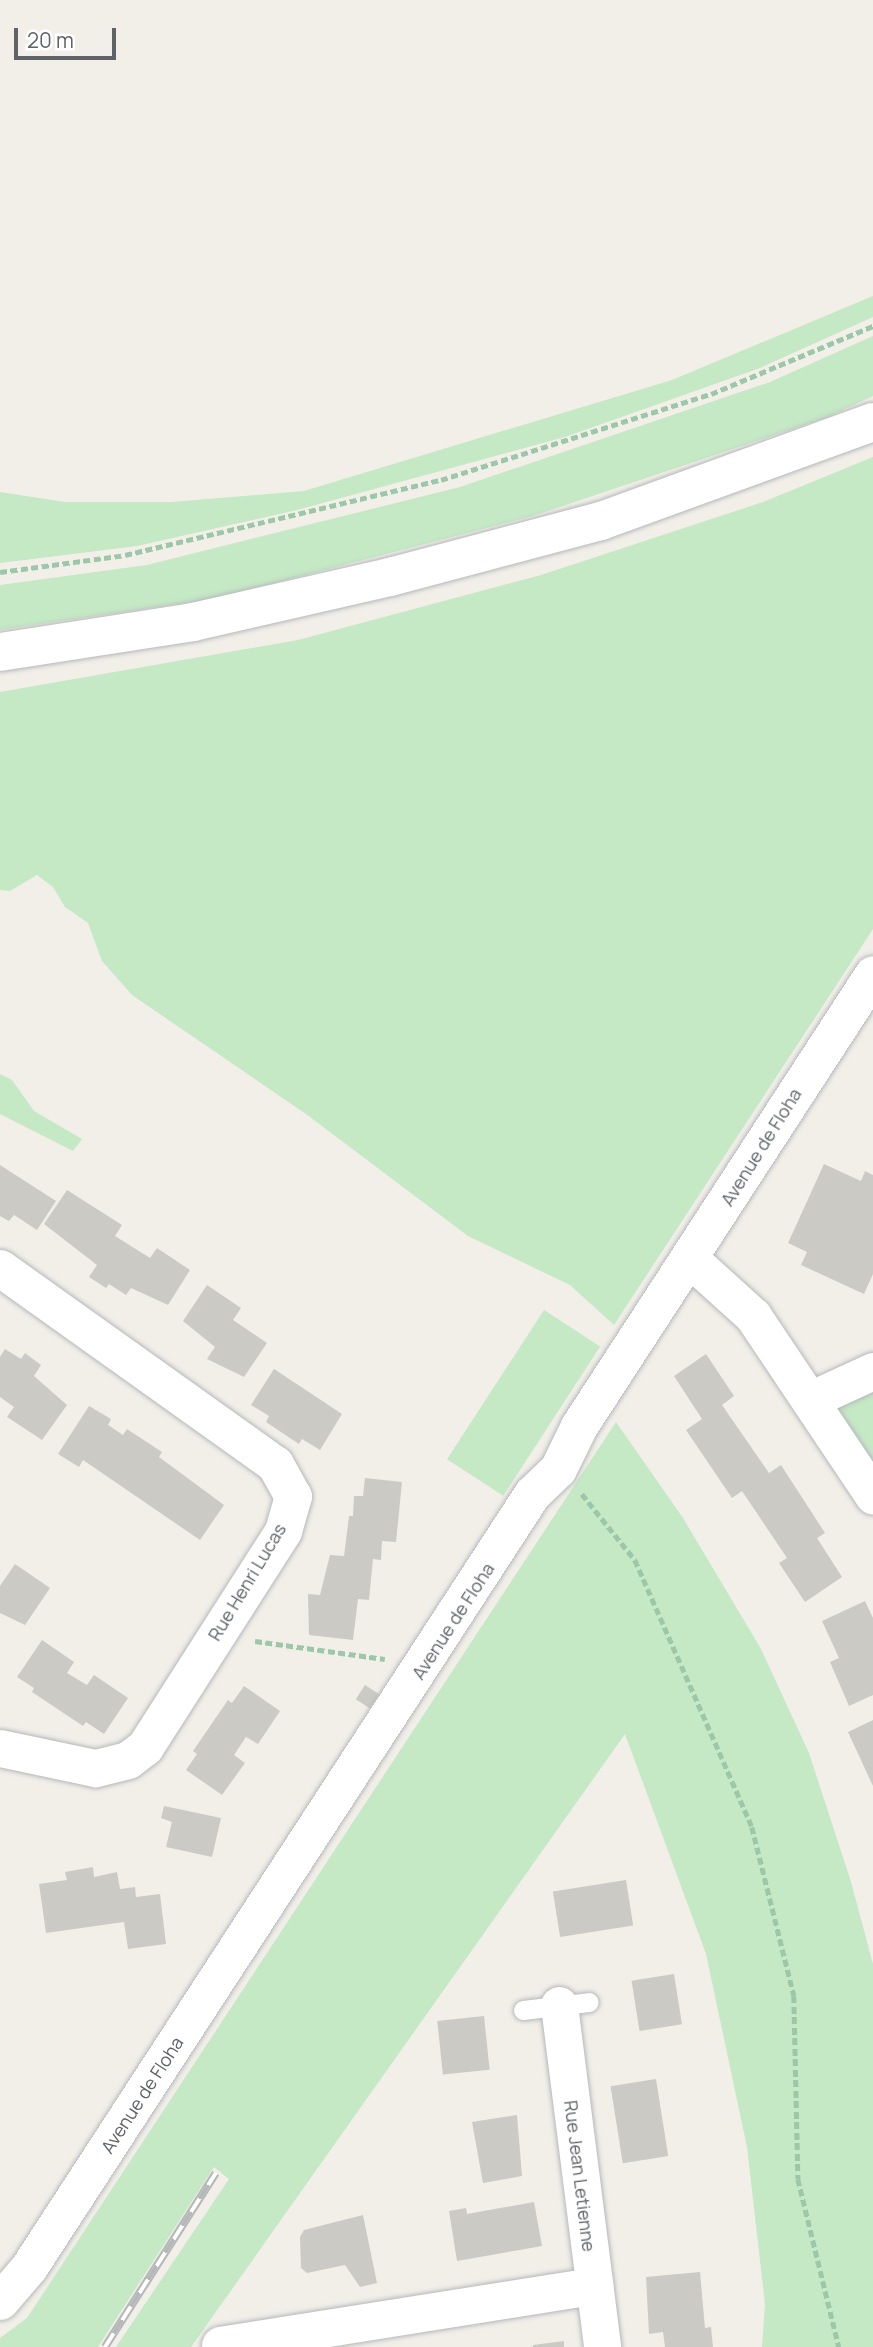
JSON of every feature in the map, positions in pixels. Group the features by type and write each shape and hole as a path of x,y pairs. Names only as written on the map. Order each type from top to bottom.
{"main road":[{"path":"0,652 193,622 403,573 601,521 873,422"}],"street":[{"name":"Avenue de Floha","path":"0,2301 29,2267 417,1675 532,1494 558,1469 579,1426 872,980"},
{"path":"691,1259 754,1315 873,1495"},
{"name":"Rue Henri Lucas","path":"0,1268 275,1464 293,1496 283,1531 145,1747 128,1760 95,1768 0,1748"},
{"path":"812,1399 873,1371"},
{"name":"Rue Jean Letienne","path":"574,2004 594,2286 602,2347"},
{"path":"220,2345 594,2286"}],"lane":[{"path":"523,2010 574,2004"}],"path":[{"path":"0,572 125,555 441,481 711,394 873,326"},
{"path":"558,1469 635,1560 752,1827 794,1996 798,2179 839,2347"},
{"path":"216,1634 382,1657 417,1675"}],"green space":[{"path":"873,296 873,317 760,368 565,437 297,510 137,546 0,563 0,492 65,502 171,502 304,491 672,380"},
{"path":"873,336 873,396 828,417 533,516 212,599 0,630 0,585 147,565 460,487 770,382"},
{"path":"873,457 873,929 614,1325 570,1285 468,1236 306,1114 132,995 102,961 88,923 65,907 53,887 37,875 10,891 0,890 0,692 298,640 541,575 763,502"},
{"path":"0,1074 12,1080 34,1111 82,1139 73,1151 0,1114"},
{"path":"544,1310 600,1346 503,1496 447,1459"},
{"path":"873,1371 873,1495 812,1399"},
{"path":"616,1422 683,1518 761,1649 809,1753 851,1882 873,1964 873,2347 762,2347 765,2304 747,2147 706,1954 625,1734 191,2347 116,2347 229,2179 214,2167 98,2347 0,2347 0,2338 27,2318"}],"building":[{"path":"824,1164 861,1181 865,1171 873,1175 873,1274 864,1294 801,1265 807,1252 788,1243"},
{"path":"0,1165 56,1201 37,1230 14,1215 9,1221 0,1216"},
{"path":"67,1190 122,1225 115,1236 150,1258 157,1248 190,1270 168,1305 131,1288 126,1295 109,1284 106,1288 89,1277 97,1265 44,1224"},
{"path":"207,1285 241,1308 233,1320 267,1343 244,1377 207,1359 215,1347 183,1321"},
{"path":"5,1349 21,1359 25,1353 41,1365 34,1376 67,1405 42,1440 7,1417 14,1407 0,1397 0,1357"},
{"path":"706,1354 734,1396 722,1405 769,1473 781,1465 825,1533 817,1538 842,1577 805,1602 779,1563 787,1558 742,1491 732,1498 686,1430 702,1419 674,1376"},
{"path":"274,1369 342,1414 320,1450 302,1439 299,1444 266,1422 269,1416 251,1405"},
{"path":"89,1406 111,1419 108,1425 123,1435 127,1429 162,1452 159,1457 224,1505 200,1540 83,1460 79,1467 58,1454"},
{"path":"365,1478 402,1482 396,1542 382,1541 381,1560 373,1559 369,1600 358,1599 353,1640 309,1635 308,1594 320,1595 330,1555 344,1556 349,1516 353,1516 354,1496 363,1496"},
{"path":"15,1564 50,1588 25,1625 0,1613 0,1586"},
{"path":"865,1601 873,1618 873,1695 849,1706 830,1662 839,1658 822,1621"},
{"path":"42,1640 74,1662 67,1673 87,1685 94,1675 128,1698 104,1734 86,1722 83,1726 32,1692 34,1688 17,1677"},
{"path":"365,1685 379,1694 370,1709 356,1699"},
{"path":"244,1686 280,1711 258,1744 246,1737 234,1755 245,1763 222,1795 186,1770 197,1754 193,1751 228,1700 232,1703"},
{"path":"873,1720 873,1786 848,1732"},
{"path":"164,1806 221,1818 212,1857 166,1847 172,1822 161,1818"},
{"path":"93,1867 94,1877 117,1872 120,1889 135,1887 136,1897 160,1894 166,1944 128,1949 124,1922 46,1933 39,1884 67,1880 65,1872"},
{"path":"626,1880 633,1925 560,1937 553,1892"},
{"path":"674,1974 682,2024 640,2031 632,1981"},
{"path":"484,2016 490,2070 443,2075 437,2021"},
{"path":"656,2079 668,2156 623,2163 611,2086"},
{"path":"517,2115 522,2176 483,2183 472,2122"},
{"path":"534,2202 542,2246 457,2261 449,2211 466,2208 467,2214"},
{"path":"363,2215 377,2283 360,2287 345,2265 307,2273 301,2268 300,2237 304,2230"},
{"path":"700,2272 705,2328 711,2327 713,2347 665,2347 663,2332 649,2334 646,2277"},
{"path":"564,2341 564,2347 533,2347 533,2345"}],"railway":[{"path":"105,2347 216,2173"}]}
